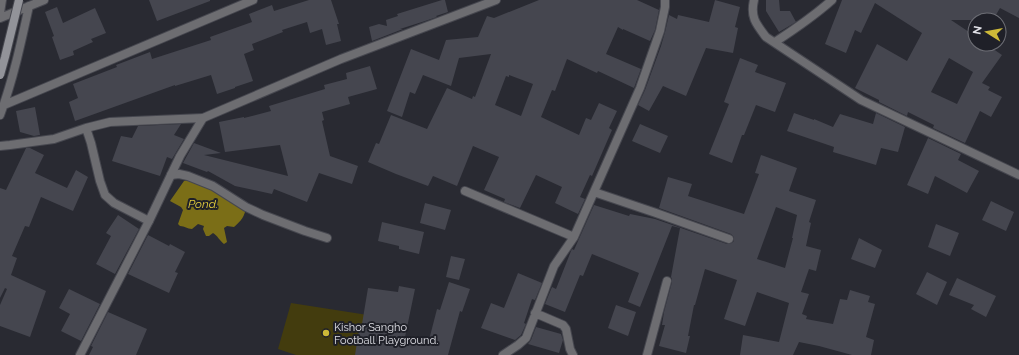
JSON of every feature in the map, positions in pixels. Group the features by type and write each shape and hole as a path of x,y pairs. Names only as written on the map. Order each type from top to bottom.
{"main road":[{"path":"0,75 19,0"}],"street":[{"path":"0,13 2,0"},
{"path":"0,18 44,0"},
{"path":"0,146 54,139 86,128 110,122 204,118 341,59 496,0"},
{"path":"503,355 526,338 554,266 574,236 640,88 660,31 665,0"},
{"path":"754,0 752,8 756,24 766,37 861,100 1019,175"},
{"path":"775,42 821,10 832,0"},
{"path":"4,105 249,1"},
{"path":"0,115 18,56 29,6"},
{"path":"80,355 149,221 180,156 204,118"},
{"path":"86,128 105,195 114,202 149,221"},
{"path":"171,175 179,174 188,176 213,186 246,207 263,215 327,238"},
{"path":"465,191 574,236"},
{"path":"594,192 729,239"},
{"path":"647,355 667,280"},
{"path":"535,313 563,325 566,329 570,349 573,355"}],"shaded area":[{"name":"Kishor Sangho Football Playground.","path":"291,303 374,316 366,355 296,355 278,349"}],"water":[{"name":"Pond.","path":"191,179 246,207 244,216 234,227 227,226 224,228 227,242 224,244 213,233 206,236 203,229 204,226 198,224 190,229 178,224 183,210 181,207 170,201 184,181"}],"building":[{"path":"149,0 210,0 210,1 157,21"},
{"path":"309,0 331,0 339,24 337,24 341,41 326,45 322,29 310,33 307,22 282,30 283,32 252,44 254,50 244,54 253,81 217,94 211,75 175,85 75,121 69,102 78,98 73,84 150,52 152,59 211,40 210,37 252,22 249,14 272,5 274,11"},
{"path":"445,0 448,12 400,29 403,29 372,41 369,27 379,24 387,26 386,20 398,16 397,14"},
{"path":"539,0 637,0 659,10 655,30 650,41 618,27 606,54 641,69 634,88 598,71 597,73 567,59 555,91 552,90 541,117 579,135 586,118 591,120 599,103 617,111 609,128 612,130 592,176 590,175 580,197 585,199 578,214 555,203 562,187 536,175 520,208 504,202 505,199 484,190 499,157 473,146 457,186 433,176 428,186 368,162 376,143 379,144 391,115 427,129 447,88 472,99 473,96 475,97 491,54 459,58 451,86 423,75 415,94 410,92 402,117 387,111 411,49 439,60 446,40 478,37 487,16 494,18","holes":["509,75 533,84 521,116 495,105 506,76 509,77"]},
{"path":"715,0 740,7 735,27 738,28 733,53 706,48 686,96 663,86 649,111 638,105 661,46 669,15 677,19 678,15 709,22"},
{"path":"766,0 779,0 780,11 790,11 796,22 779,32 766,11"},
{"path":"842,0 1019,0 1019,18 1000,8 998,12 967,12 967,20 951,20 967,31 967,52 998,52 1002,55 982,83 990,87 988,90 1002,97 991,117 980,111 965,143 933,128 934,125 908,112 907,116 855,88 877,44 907,61 922,33 875,3 861,33 855,30 846,53 825,44","holes":["949,58 973,72 957,104 931,92"]},
{"path":"57,7 63,23 95,8 106,33 91,39 93,42 73,51 74,55 60,60 52,37 54,36 45,12"},
{"path":"740,58 758,65 755,72 786,83 775,112 756,105 744,135 742,135 732,163 709,154 729,104 724,102"},
{"path":"370,66 377,89 348,97 350,104 322,112 324,120 322,121 330,156 358,166 352,184 319,173 307,202 274,189 272,194 235,186 208,171 207,172 183,163 194,143 221,153 204,155 288,176 280,145 225,152 219,122 244,118 271,111 269,106 325,89 324,85 347,79 346,73"},
{"path":"35,107 40,135 34,136 20,132 16,111"},
{"path":"794,113 833,127 840,114 873,124 876,113 905,127 898,152 881,148 876,165 833,152 834,147 787,131"},
{"path":"181,124 174,135 184,139 172,159 167,157 160,176 112,161 121,136 132,138 138,126"},
{"path":"640,124 668,136 660,153 632,141"},
{"path":"928,138 961,154 958,160 979,171 967,193 935,176 928,194 907,185"},
{"path":"26,148 30,148 44,155 35,173 67,188 76,170 88,177 73,211 41,197 29,227 25,226 12,256 17,258 11,275 46,291 30,337 0,326 0,305 7,289 5,288 0,298 0,188 6,190"},
{"path":"761,155 797,168 789,191 816,200 809,222 811,223 806,246 821,250 816,271 809,269 801,292 809,294 802,314 807,316 806,319 833,324 840,299 847,300 850,290 870,296 868,302 875,304 866,337 874,340 871,355 852,355 799,342 793,355 740,355 743,335 779,342 789,303 757,292 745,326 724,319 737,280 705,269 694,305 686,353 659,346 665,325 662,325 672,282 671,277 680,228 672,226 640,307 628,302 639,273 592,254 583,276 580,275 565,312 545,304 552,287 556,289 571,251 572,249 574,250 594,205 629,216 630,214 655,219 727,244 734,241 731,234 659,208 668,177 692,184 688,196 744,214 759,174 755,173","holes":["776,207 797,215 785,268 757,259"]},
{"path":"991,201 1014,212 1006,231 982,220"},
{"path":"425,203 451,210 445,230 420,223"},
{"path":"118,215 139,229 115,274 96,264 111,236 106,233"},
{"path":"382,222 424,232 419,254 399,249 399,246 378,241"},
{"path":"936,224 959,233 950,256 928,247"},
{"path":"148,235 169,246 170,244 185,252 175,272 178,273 169,293 128,274"},
{"path":"859,238 882,250 875,268 851,259"},
{"path":"451,256 465,259 459,280 446,277"},
{"path":"927,272 947,282 937,305 916,294"},
{"path":"518,273 542,283 535,300 532,299 524,323 526,324 521,335 515,340 481,328 491,303 504,308"},
{"path":"957,278 996,296 986,317 971,309 974,305 949,295"},
{"path":"449,282 470,289 462,312 460,311 448,355 355,355 368,288 398,292 399,286 415,289 405,337 429,340 437,309 440,310"},
{"path":"69,289 100,304 81,341 61,331 70,314 59,308"},
{"path":"616,305 636,312 628,336 608,328"},
{"path":"108,312 147,329 136,355 89,355 93,347 91,346"},
{"path":"536,327 561,334 563,340 559,353 528,344"}],"place":[{"name":"Kishor Sangho Football Playground.","path":"326,333"}]}
